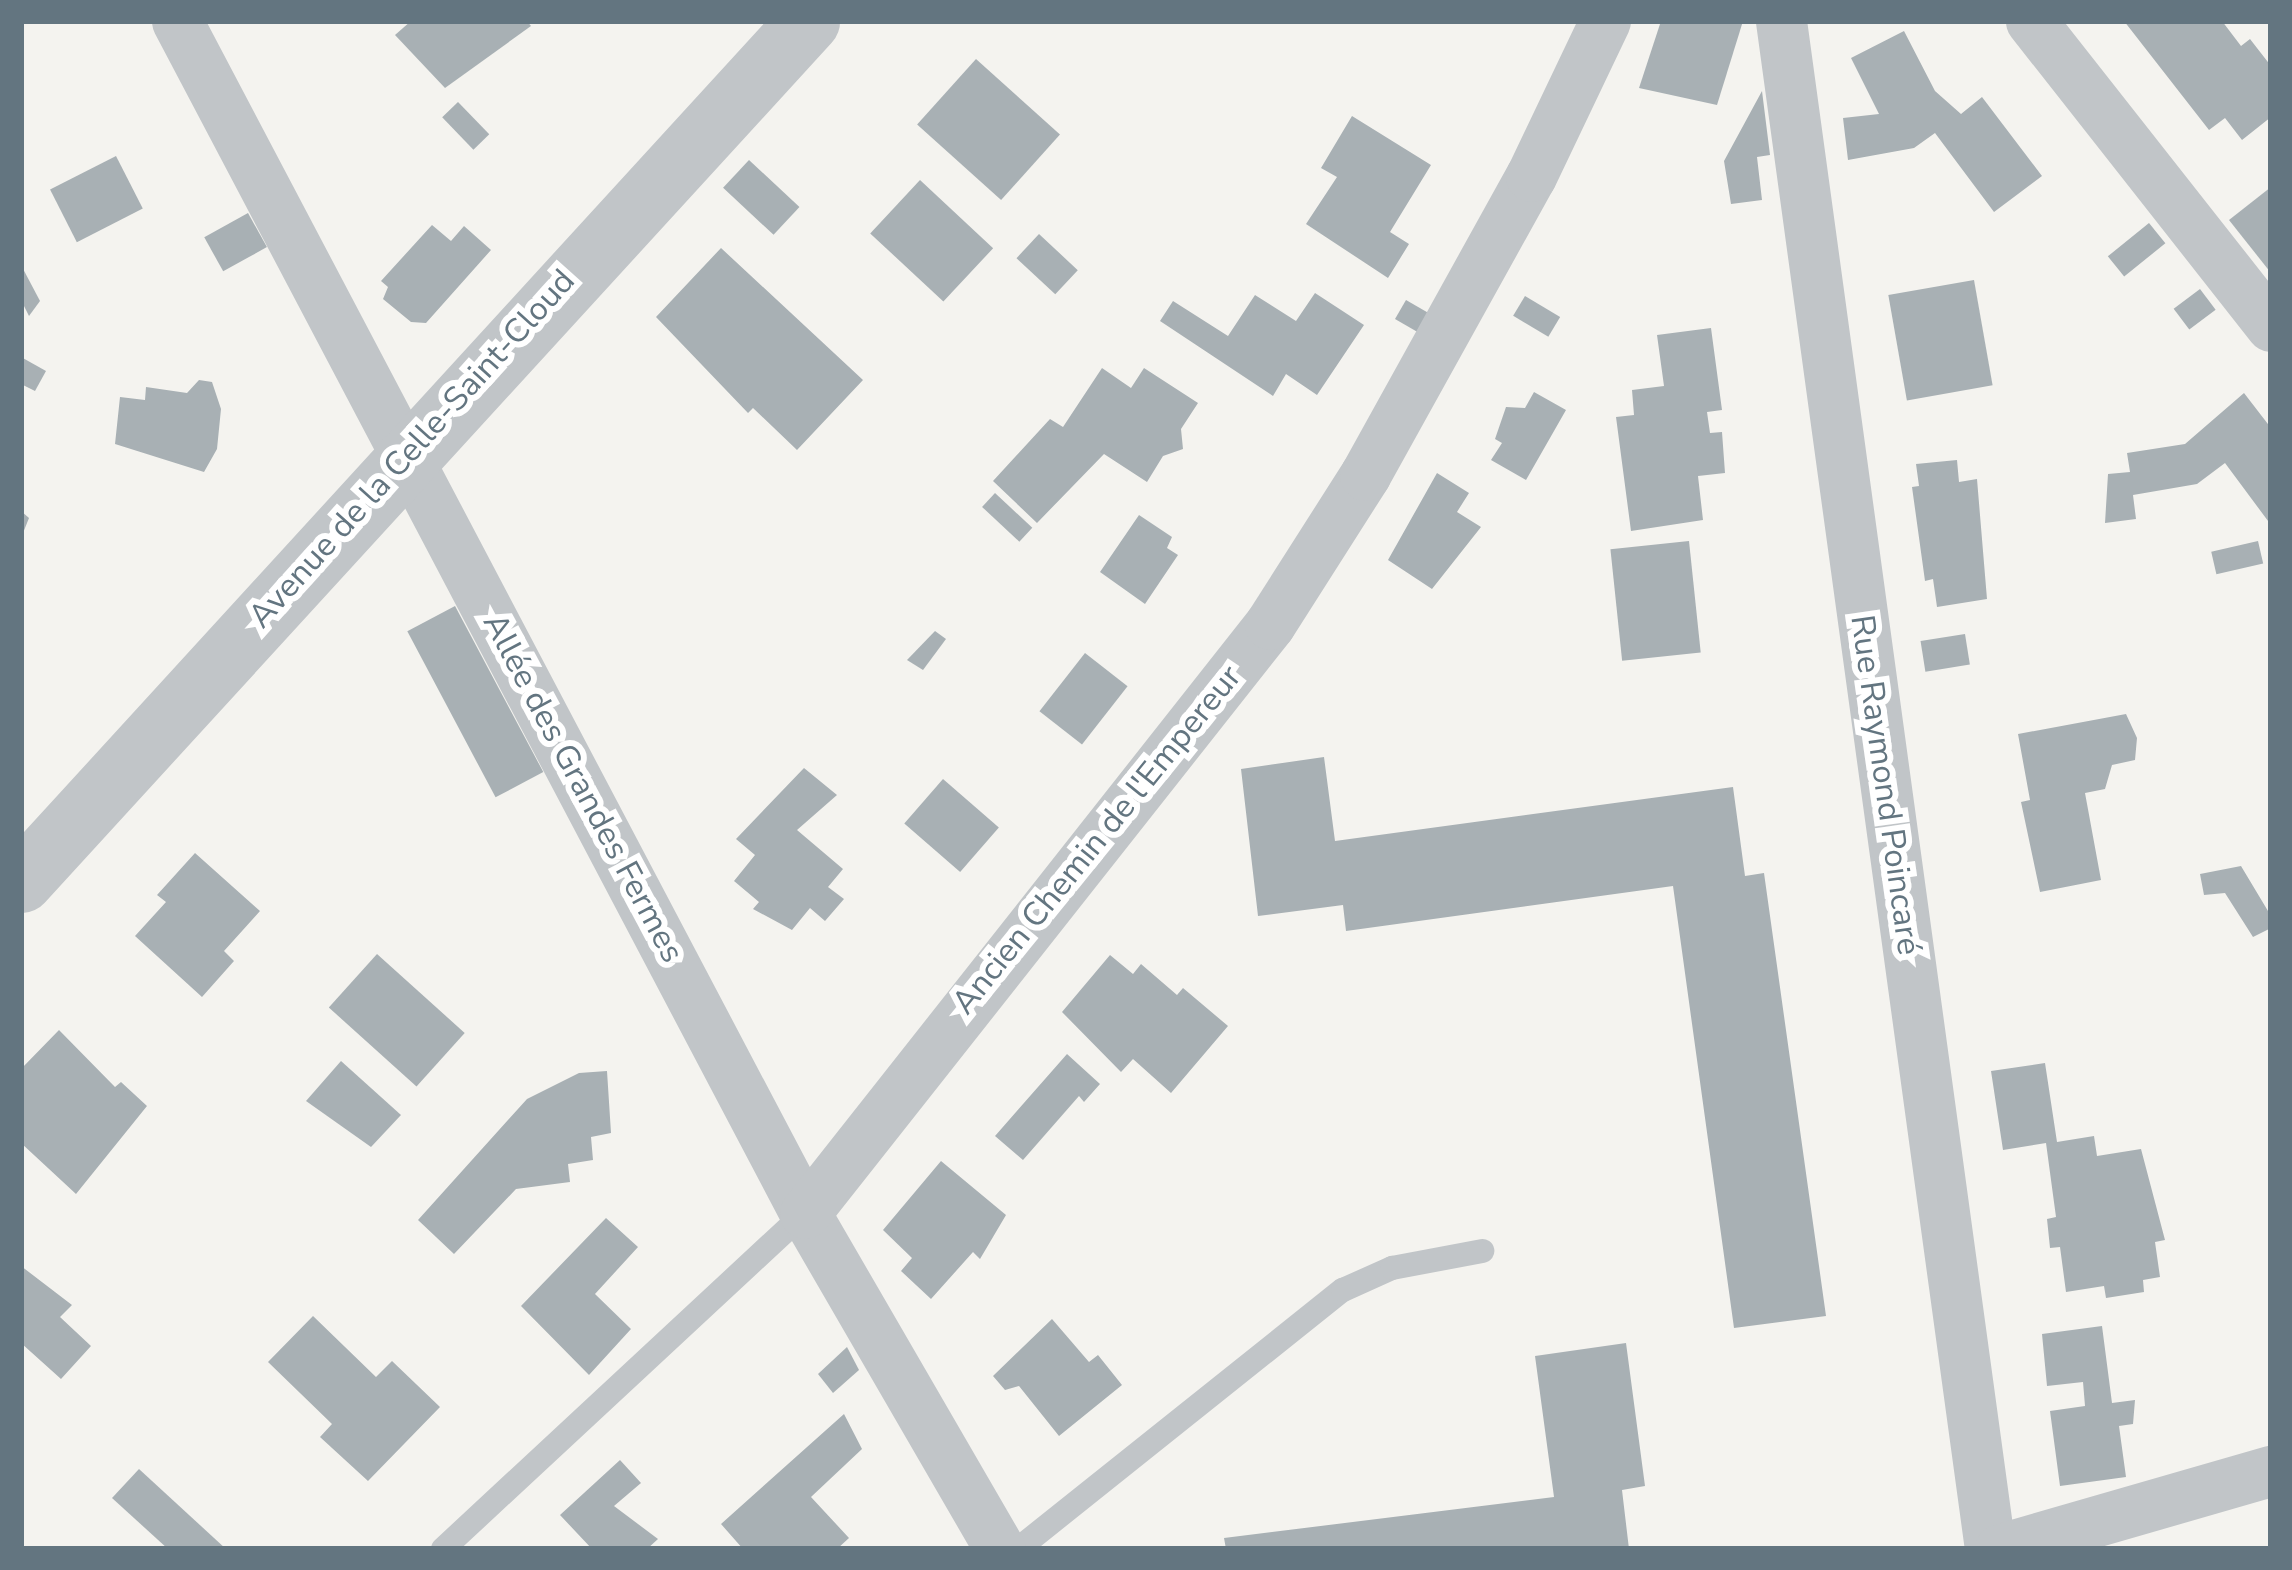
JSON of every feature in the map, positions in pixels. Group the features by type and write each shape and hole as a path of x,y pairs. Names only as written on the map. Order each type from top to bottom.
{"street":[{"name":"Allée des Grandes Fermes","path":"178,21 805,1213 1000,1549"},
{"name":"Avenue de la Celle-Saint-Cloud","path":"21,881 407,450 808,21"},
{"name":"Ancien Chemin de l'Empereur","path":"805,1213 1270,624 1365,475 1498,236 1605,21"},
{"name":"Rue Raymond Poincaré","path":"1781,21 1990,1549"},
{"path":"2031,21 2271,326"},
{"path":"2000,1549 2271,1471"}],"lane":[{"name":"Ancien Chemin de l'Empereur","path":"443,1549 805,1213"},
{"path":"1018,1549 1303,1316 1392,1268 1482,1251"}],"building":[{"path":"411,21 527,21 531,26 445,88 395,35"},
{"path":"1661,21 1743,21 1717,105 1639,88"},
{"path":"2124,21 2222,21 2241,46 2250,39 2271,66 2271,117 2242,140 2225,118 2209,130"},
{"path":"1904,31 1935,91 1961,114 1982,97 2042,176 1994,212 1935,133 1914,148 1848,160 1843,118 1879,114 1851,58"},
{"path":"976,59 1060,135 1001,200 917,124"},
{"path":"1762,91 1770,155 1757,157 1762,200 1731,204 1724,161"},
{"path":"458,102 489,134 473,150 442,117"},
{"path":"1352,116 1431,165 1390,232 1409,244 1388,278 1306,224 1337,177 1321,168"},
{"path":"116,156 143,209 77,242 50,190"},
{"path":"749,160 799,207 774,235 723,188"},
{"path":"920,180 993,248 943,302 870,233"},
{"path":"2271,187 2271,273 2229,220"},
{"path":"248,213 267,247 223,271 204,237"},
{"path":"2149,223 2165,243 2124,277 2108,256"},
{"path":"432,225 451,241 464,226 491,250 426,323 411,322 383,299 388,287 381,281"},
{"path":"1039,234 1078,270 1055,294 1016,258"},
{"path":"721,248 863,380 797,450 753,408 748,413 656,317"},
{"path":"21,265 40,301 29,316 21,300"},
{"path":"1974,280 1993,385 1907,400 1888,295"},
{"path":"2200,289 2216,310 2189,330 2174,309"},
{"path":"1315,293 1364,325 1317,395 1286,374 1273,396 1160,321 1173,301 1228,336 1255,295 1296,321"},
{"path":"1525,296 1560,317 1548,337 1513,316"},
{"path":"1406,300 1430,314 1419,333 1395,319"},
{"path":"1711,328 1722,410 1707,412 1710,433 1722,432 1725,473 1698,476 1703,520 1631,531 1616,417 1634,415 1632,390 1664,386 1657,335"},
{"path":"21,357 46,371 35,391 21,384"},
{"path":"1102,368 1131,388 1144,368 1198,403 1181,429 1183,449 1163,456 1147,482 1104,454 1037,523 993,481 1050,419 1063,427"},
{"path":"199,380 212,382 221,409 217,449 204,472 115,444 120,397 145,400 146,387 187,393"},
{"path":"1534,392 1566,410 1526,480 1491,460 1502,443 1495,439 1506,407 1525,408"},
{"path":"2244,393 2271,428 2271,525 2225,463 2197,484 2133,495 2136,519 2105,523 2108,474 2130,472 2127,453 2185,444"},
{"path":"1957,460 1959,482 1977,479 1987,599 1937,607 1933,579 1925,581 1912,487 1919,486 1916,464"},
{"path":"1437,473 1469,493 1457,512 1481,527 1432,589 1388,560"},
{"path":"995,493 1032,528 1019,542 982,507"},
{"path":"21,511 29,518 21,538"},
{"path":"1139,515 1172,537 1167,548 1178,555 1145,604 1100,572"},
{"path":"1689,541 1701,652 1622,661 1610,549"},
{"path":"2258,541 2263,563 2216,574 2211,552"},
{"path":"455,606 543,772 496,797 407,631"},
{"path":"935,631 946,639 923,670 907,660"},
{"path":"1965,634 1970,665 1925,672 1921,641"},
{"path":"1085,653 1128,686 1082,745 1039,711"},
{"path":"2126,714 2137,738 2135,760 2112,765 2105,789 2085,793 2101,880 2040,892 2021,802 2030,800 2018,734"},
{"path":"1324,757 1335,841 1733,787 1745,876 1764,873 1826,1316 1734,1328 1673,886 1346,931 1343,905 1258,916 1241,769"},
{"path":"804,768 837,795 797,830 843,869 828,887 844,899 825,921 810,908 792,930 753,909 759,902 734,881 755,855 736,839"},
{"path":"943,779 999,828 960,872 904,824"},
{"path":"195,853 260,911 224,951 234,961 202,997 135,936 166,902 157,895"},
{"path":"2241,866 2271,916 2271,928 2253,937 2225,893 2204,895 2200,874"},
{"path":"377,954 465,1033 417,1086 329,1008"},
{"path":"1110,955 1133,974 1141,964 1177,995 1183,988 1228,1026 1171,1093 1133,1059 1121,1072 1062,1012"},
{"path":"59,1030 115,1087 121,1082 147,1106 76,1194 21,1143 21,1069"},
{"path":"1067,1054 1100,1084 1084,1102 1079,1096 1023,1160 995,1136"},
{"path":"341,1061 401,1115 371,1147 306,1101"},
{"path":"2045,1063 2057,1142 2094,1136 2097,1156 2141,1149 2165,1240 2155,1242 2160,1277 2143,1280 2144,1292 2106,1298 2104,1286 2066,1292 2060,1247 2050,1248 2047,1219 2056,1217 2046,1143 2003,1150 1991,1071"},
{"path":"607,1071 611,1133 591,1137 593,1160 568,1164 570,1182 516,1189 454,1254 418,1220 527,1099 579,1073"},
{"path":"941,1161 1006,1215 980,1259 973,1252 931,1299 901,1271 912,1258 883,1230"},
{"path":"606,1218 638,1247 595,1294 631,1329 589,1375 521,1306"},
{"path":"21,1266 72,1305 60,1317 91,1346 61,1379 21,1343"},
{"path":"313,1316 376,1377 392,1361 440,1407 368,1481 320,1437 332,1424 268,1362"},
{"path":"1052,1319 1089,1362 1098,1355 1122,1385 1059,1436 1019,1386 1005,1390 993,1376"},
{"path":"2102,1326 2112,1403 2135,1400 2133,1424 2119,1426 2126,1477 2060,1486 2050,1411 2085,1406 2083,1382 2047,1386 2042,1334"},
{"path":"1626,1343 1645,1486 1622,1490 1629,1549 1226,1549 1224,1538 1554,1497 1535,1356"},
{"path":"847,1347 859,1370 833,1393 818,1374"},
{"path":"844,1414 862,1449 811,1497 849,1538 837,1549 743,1549 721,1524"},
{"path":"620,1460 641,1483 614,1506 658,1539 647,1549 592,1549 560,1515"},
{"path":"139,1469 226,1549 168,1549 112,1498"}]}
